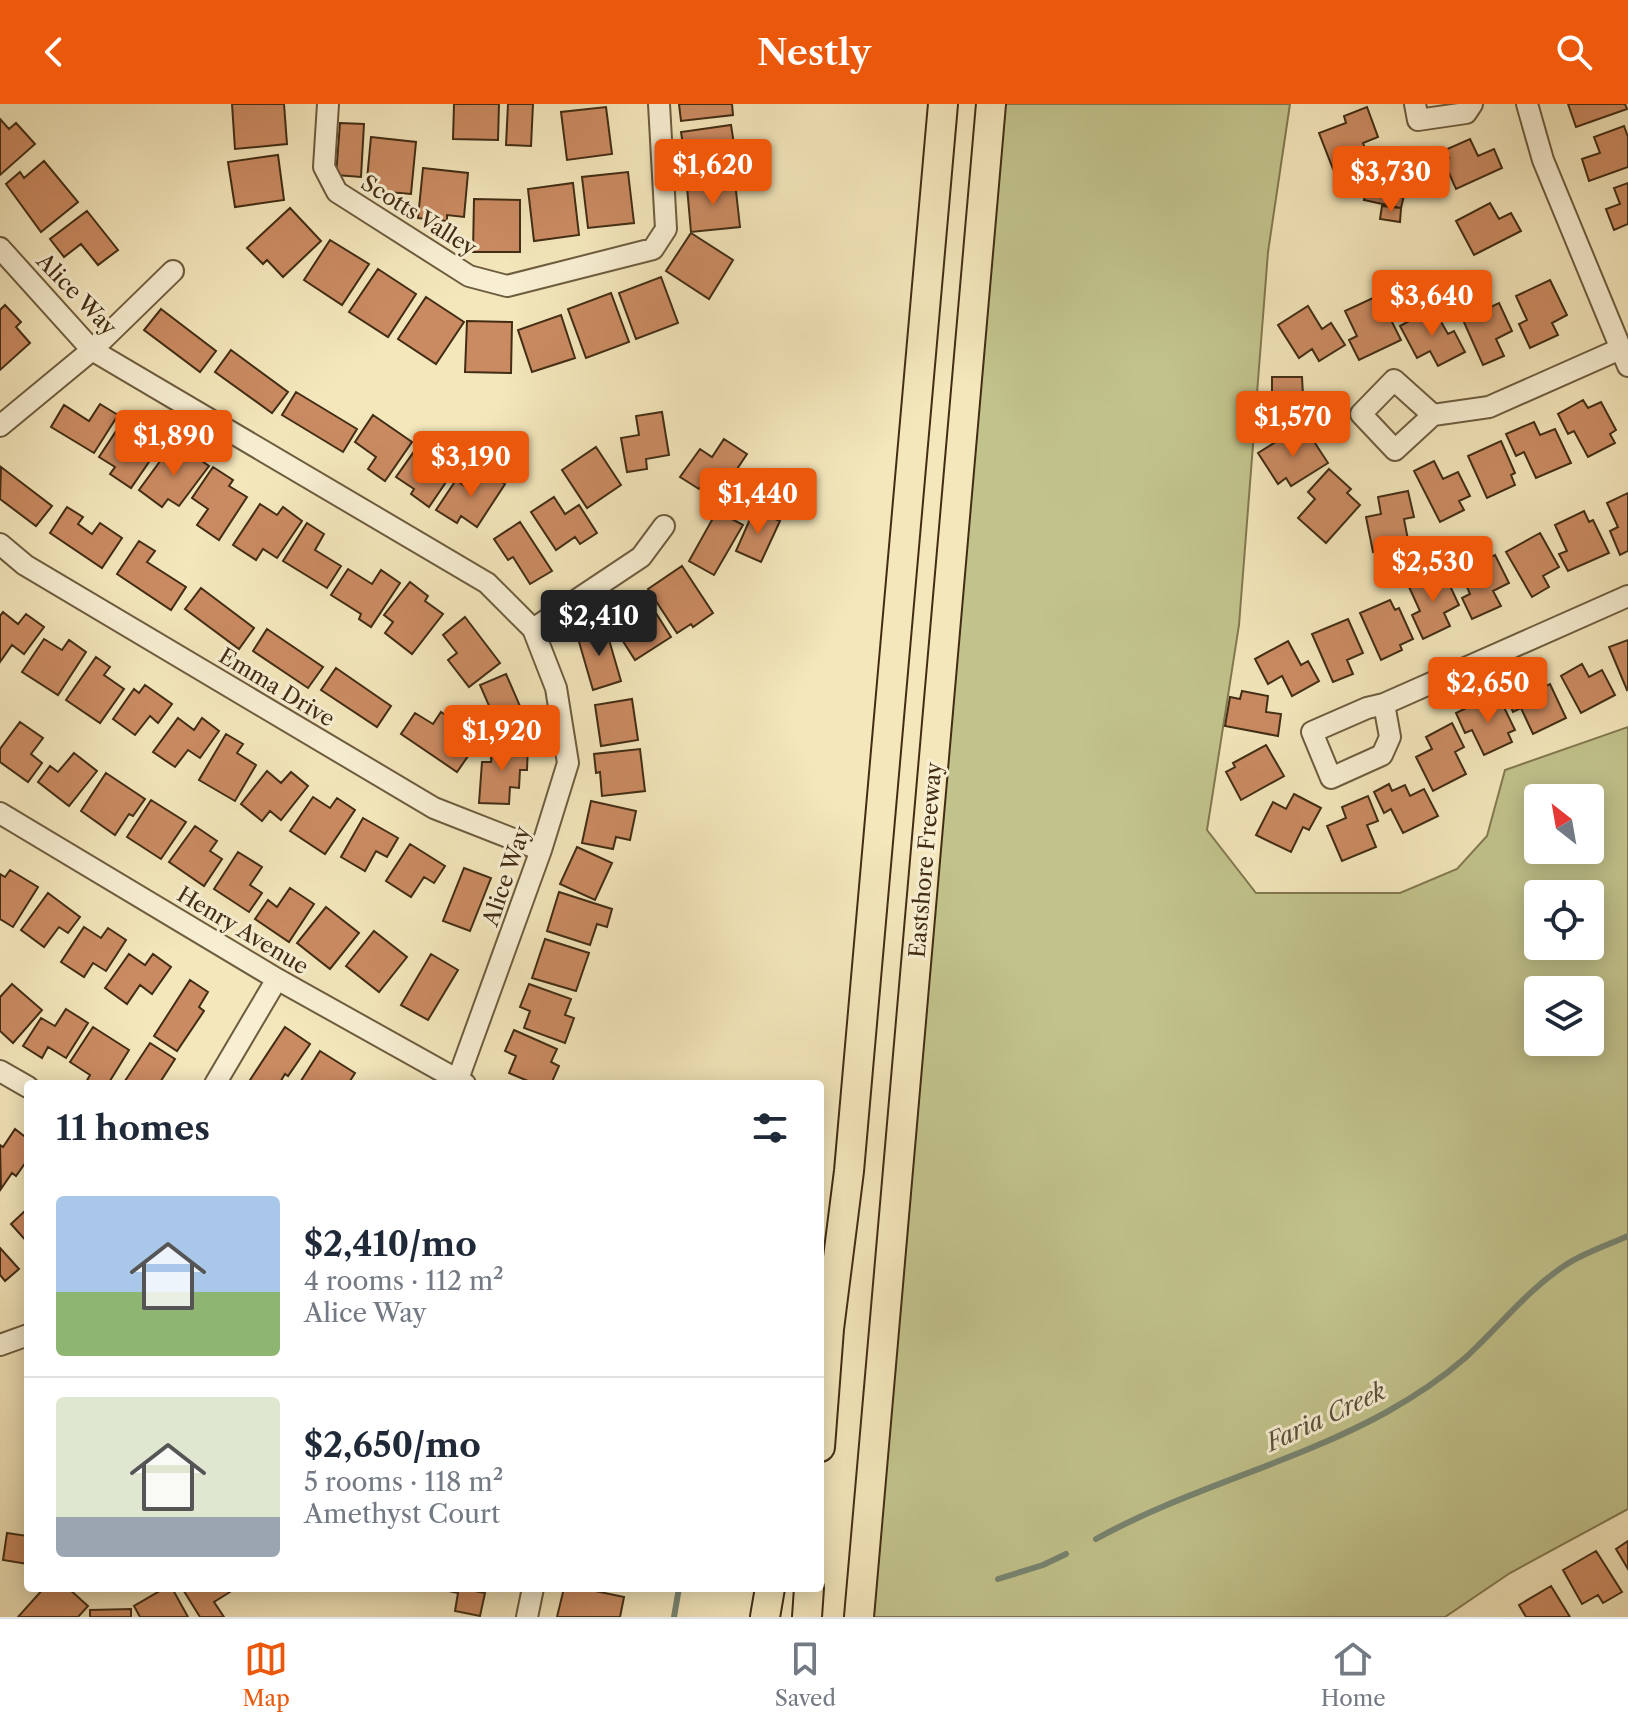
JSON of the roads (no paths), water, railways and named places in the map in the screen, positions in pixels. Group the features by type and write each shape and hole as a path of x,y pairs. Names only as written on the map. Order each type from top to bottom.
{"highway":[{"path":"824,1362 849,1171 943,104"},
{"name":"Eastshore Freeway","path":"859,1617 991,104"},
{"path":"765,1617 769,1592"},
{"path":"807,1617 809,1592"}],"street":[{"name":"Scotts Valley","path":"328,104 324,167 337,192 469,276 507,286 653,249 666,229 659,104"},
{"path":"1415,104 1418,120 1466,113 1472,104"},
{"path":"1433,415 1489,407 1624,358 1543,160 1527,104"},
{"name":"Alice Way","path":"0,248 92,350 487,583 533,629 556,688 568,763 463,1080"},
{"path":"0,426 92,350 173,271"},
{"path":"533,629 641,557 664,526"},
{"name":"Emma Drive","path":"0,544 25,565 434,808 541,850"},
{"path":"1384,704 1628,596"},
{"name":"Henry Avenue","path":"0,813 277,979 458,1080"},
{"path":"217,1080 277,979"},
{"path":"0,1071 24,1085"},
{"path":"0,1345 24,1336"},
{"path":"527,1617 532,1592"}],"waterway":[{"name":"Faria Creek","path":"1096,1539 1167,1505 1314,1447 1395,1407 1465,1358 1553,1274 1582,1256 1628,1236"},
{"name":"Faria Creek","path":"998,1579 1066,1554"},
{"name":"Faria Creek","path":"674,1617 678,1592"}]}
